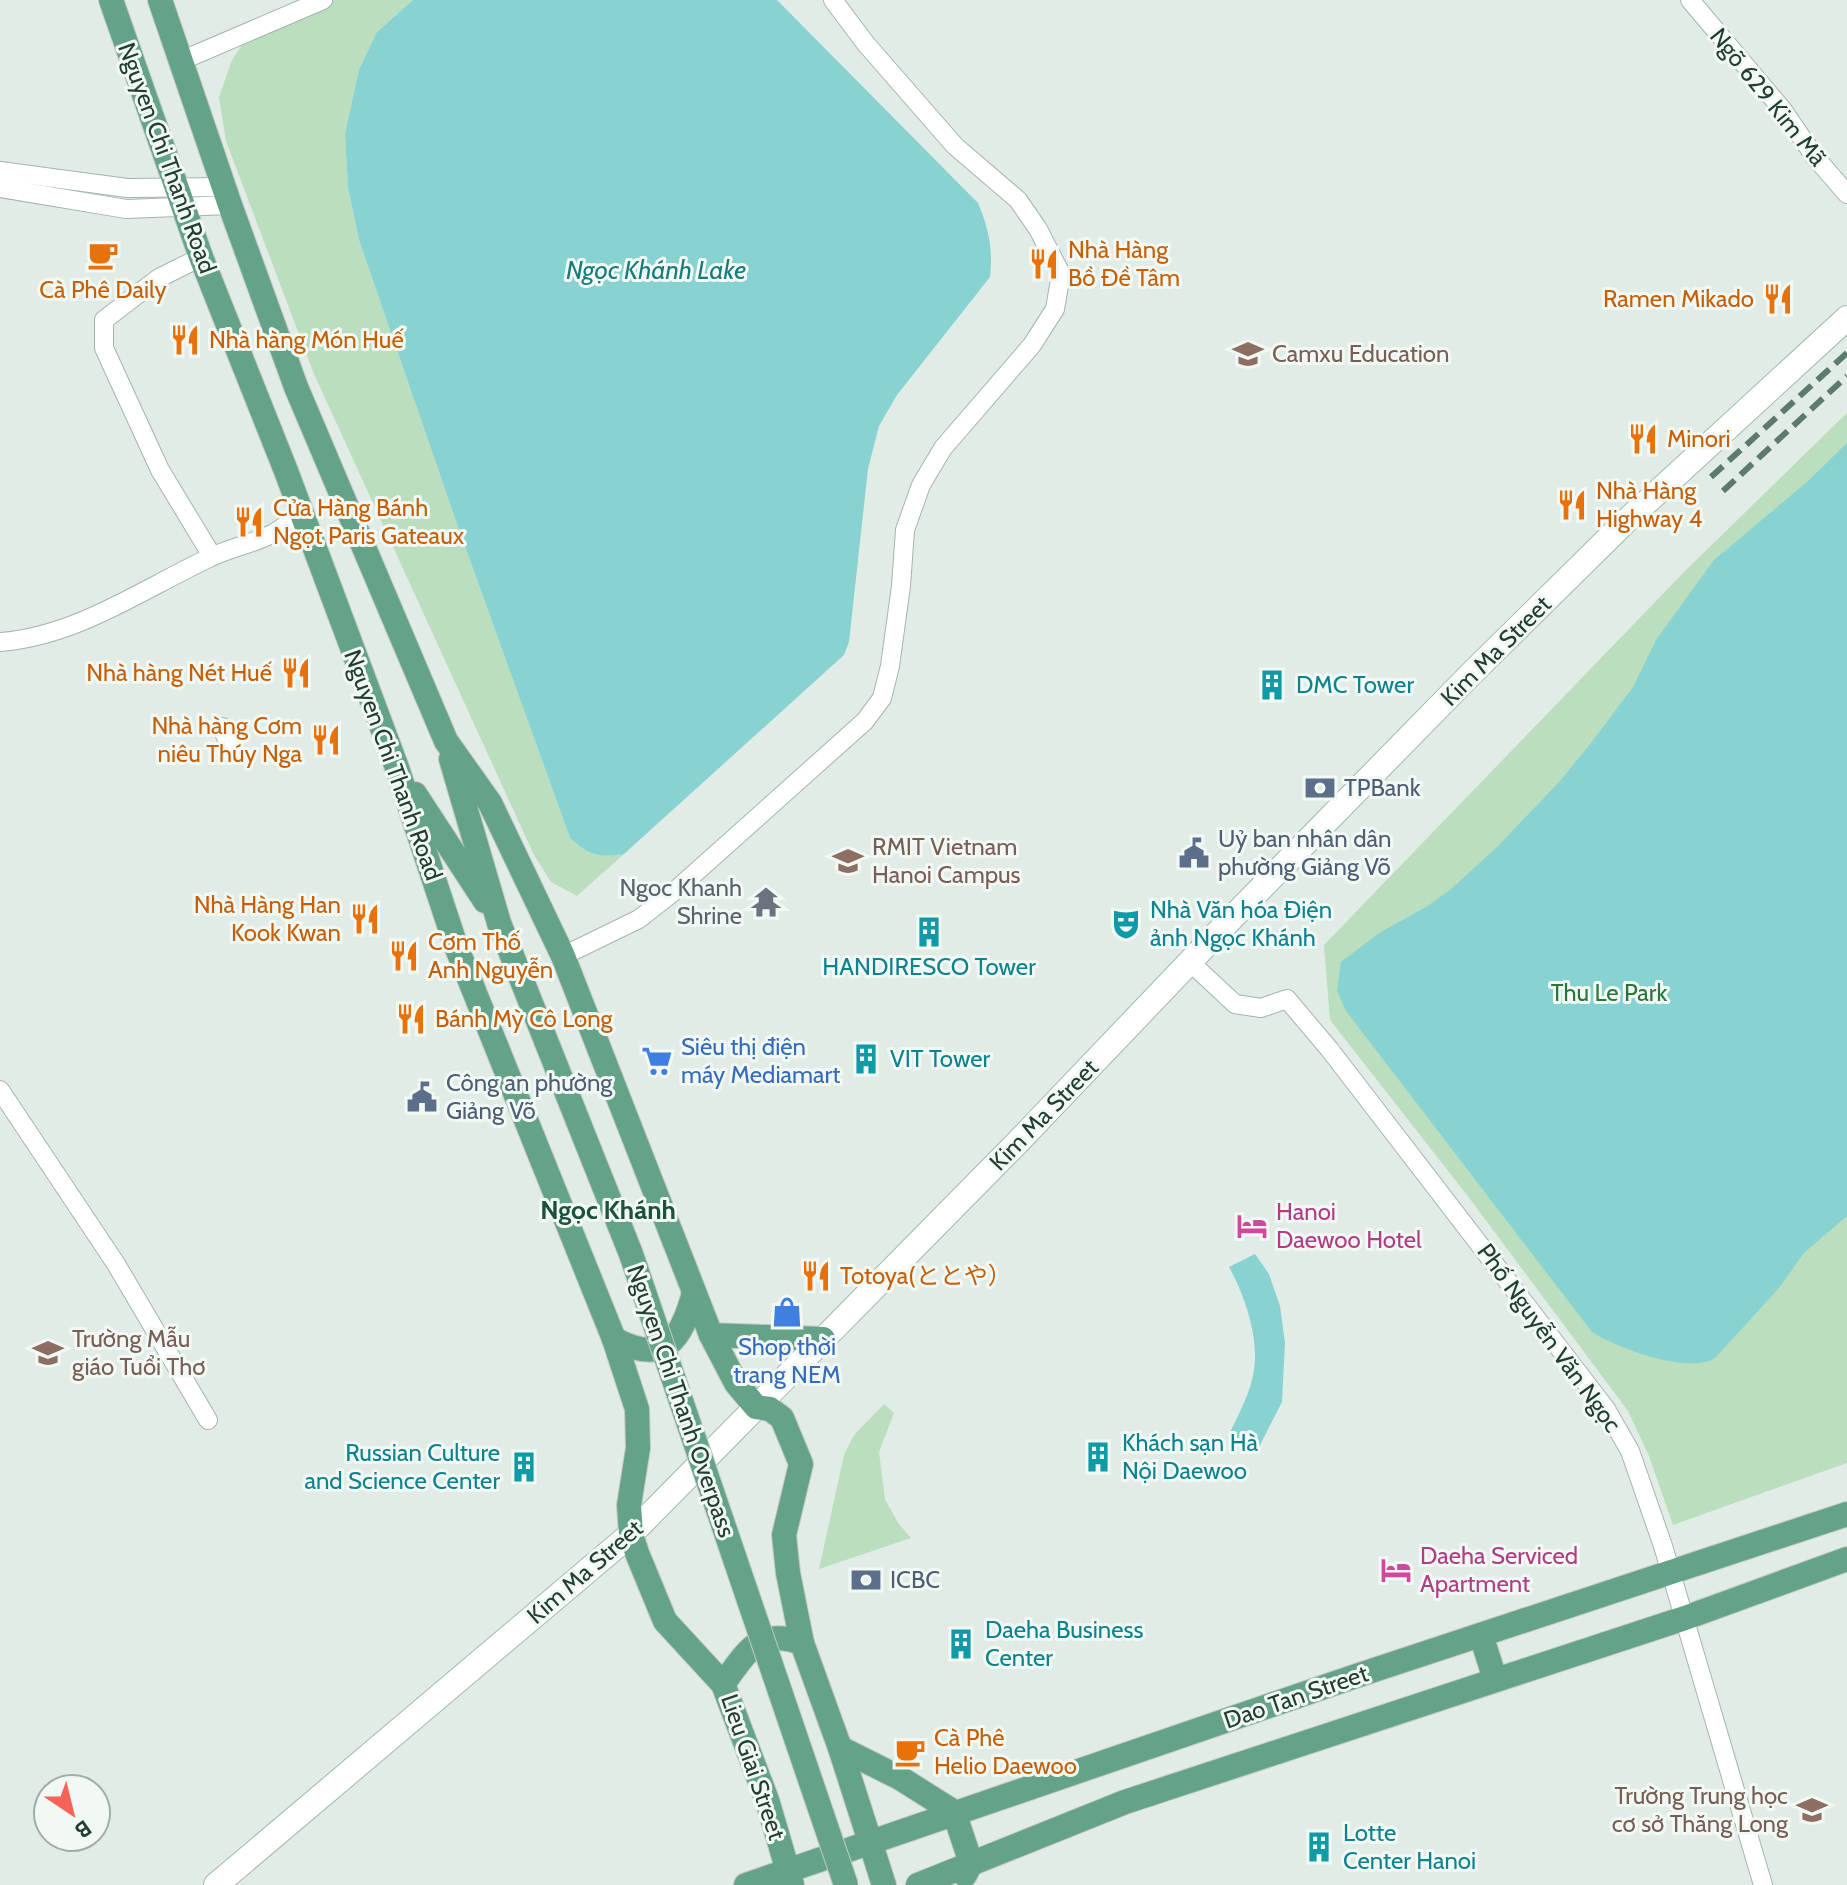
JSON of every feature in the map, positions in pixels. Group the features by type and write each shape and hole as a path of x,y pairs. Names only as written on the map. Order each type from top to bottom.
{"main road":[{"name":"Nguyen Chi Thanh Road","path":"111,0 201,257 302,513 396,765 456,946 614,1339 637,1409 638,1448 629,1505 631,1534"},
{"name":"Nguyen Chi Thanh Road","path":"160,0 296,387 446,741 490,803 563,956 711,1335 736,1383 756,1407 770,1409 782,1418 801,1464 784,1535 802,1643"},
{"name":"Kim Ma Street","path":"216,1885 631,1534 1624,523 1847,318"},
{"name":"Nguyen Chi Thanh Overpass","path":"446,741 499,923 631,1254 846,1885"},
{"name":"Nguyen Chi Thanh Overpass","path":"396,765 499,923"},
{"path":"614,1339 642,1351 654,1351 674,1339 686,1322 694,1293"},
{"path":"711,1335 823,1339"},
{"name":"Dao Tan Street","path":"749,1884 790,1878 870,1842 954,1812 1847,1514"},
{"name":"Lieu Giai Street","path":"631,1534 665,1621 723,1684 767,1800 790,1878"},
{"name":"Dao Tan Street","path":"918,1885 966,1874 1125,1802 1685,1618 1847,1559"},
{"path":"1481,1635 1495,1679"},
{"path":"723,1684 751,1646 772,1636 802,1643 884,1885"},
{"path":"840,1748 900,1778 954,1812 966,1874"}],"street":[{"path":"183,60 323,0"},
{"path":"563,956 639,919 676,890 865,721 882,698 890,666 905,530 921,485 943,448 1032,345 1055,309 1061,274 1038,229 1018,200 955,146 866,44 833,0"},
{"name":"Ngõ 629 Kim Mã","path":"1690,0 1782,109 1815,157 1847,194"},
{"path":"0,171 180,198"},
{"path":"0,188 126,209 180,198 227,196"},
{"path":"201,257 159,278 104,320 104,348 160,470 212,556"},
{"path":"0,642 27,640 114,608 212,556 273,534 302,513"},
{"path":"222,727 230,748"},
{"name":"Phố Nguyễn Văn Ngọc","path":"1190,962 1235,1004 1261,1008 1287,999 1330,1050 1606,1409 1630,1451 1671,1573 1763,1885"},
{"path":"0,1090 116,1264 208,1420"}],"green space":[{"path":"305,0 413,0 377,32 345,135 348,188 359,240 570,838 594,854 624,854 577,896 551,882 534,855 314,374 226,141 219,97 232,60 254,27"},
{"name":"Thu Le Park","path":"1847,413 1847,1463 1673,1525 1649,1456 1628,1411 1467,1195 1330,1020 1324,945 1685,571"},
{"path":"884,1404 894,1413 879,1452 885,1499 898,1523 911,1538 819,1569 844,1455 854,1435"}],"water":[{"name":"Ngọc Khánh Lake","path":"413,0 777,0 978,203 987,230 990,277 897,395 879,426 868,469 849,642 844,655 624,854 595,854 570,838 359,240 348,188 345,135 359,70 377,32"},
{"name":"Thu Le Park","path":"1847,443 1847,1216 1804,1253 1779,1288 1716,1357 1705,1362 1673,1362 1635,1352 1592,1332 1346,1011 1337,991 1341,962 1379,933 1450,890 1497,847 1560,781 1591,743 1633,687 1656,640 1714,560 1807,482"},
{"path":"1255,1254 1269,1274 1280,1306 1285,1343 1282,1402 1256,1453 1229,1435 1250,1387 1255,1357 1249,1317 1229,1267"}],"railway":[{"path":"1711,477 1847,353"},
{"path":"1723,491 1847,376"}],"place":[{"name":"Cà Phê Daily","path":"103,255"},
{"name":"Nhà Hàng Bồ Đề Tâm","path":"1044,264"},
{"name":"Ramen Mikado","path":"1778,299"},
{"name":"Nhà hàng Món Huế","path":"185,340"},
{"name":"Camxu Education","path":"1248,354"},
{"name":"Minori","path":"1643,439"},
{"name":"Nhà Hàng Highway 4","path":"1572,505"},
{"name":"Cửa Hàng Bánh Ngọt Paris Gateaux","path":"249,522"},
{"name":"Nhà hàng Nét Huế","path":"296,673"},
{"name":"DMC Tower","path":"1272,685"},
{"name":"Nhà hàng Cơm niêu Thúy Nga","path":"326,740"},
{"name":"TPBank","path":"1320,788"},
{"name":"Uỷ ban nhân dân phường Giảng Võ","path":"1194,853"},
{"name":"RMIT Vietnam Hanoi Campus","path":"848,861"},
{"name":"Ngoc Khanh Shrine","path":"766,902"},
{"name":"Nhà Hàng Han Kook Kwan","path":"365,919"},
{"name":"Nhà Văn hóa Điện ảnh Ngọc Khánh","path":"1126,924"},
{"name":"HANDIRESCO Tower","path":"929,932"},
{"name":"Cơm Thố Anh Nguyễn","path":"404,956"},
{"name":"Bánh Mỳ Cô Long","path":"411,1019"},
{"name":"VIT Tower","path":"866,1059"},
{"name":"Siêu thị điện máy Mediamart","path":"657,1061"},
{"name":"Công an phường Giảng Võ","path":"422,1097"},
{"name":"Hanoi Daewoo Hotel","path":"1252,1226"},
{"name":"Totoya(ととや）","path":"816,1276"},
{"name":"Shop thời trang NEM","path":"787,1312"},
{"name":"Trường Mẫu giáo Tuổi Thơ","path":"48,1353"},
{"name":"Khách sạn Hà Nội Daewoo","path":"1098,1457"},
{"name":"Russian Culture and Science Center","path":"524,1467"},
{"name":"Daeha Serviced Apartment","path":"1396,1570"},
{"name":"ICBC","path":"866,1580"},
{"name":"Daeha Business Center","path":"961,1644"},
{"name":"Cà Phê Helio Daewoo","path":"910,1752"},
{"name":"Trường Trung học cơ sở Thăng Long","path":"1812,1810"},
{"name":"Lotte Center Hanoi","path":"1319,1847"}],"district":[{"name":"Ngọc Khánh","path":"608,1210"}]}
